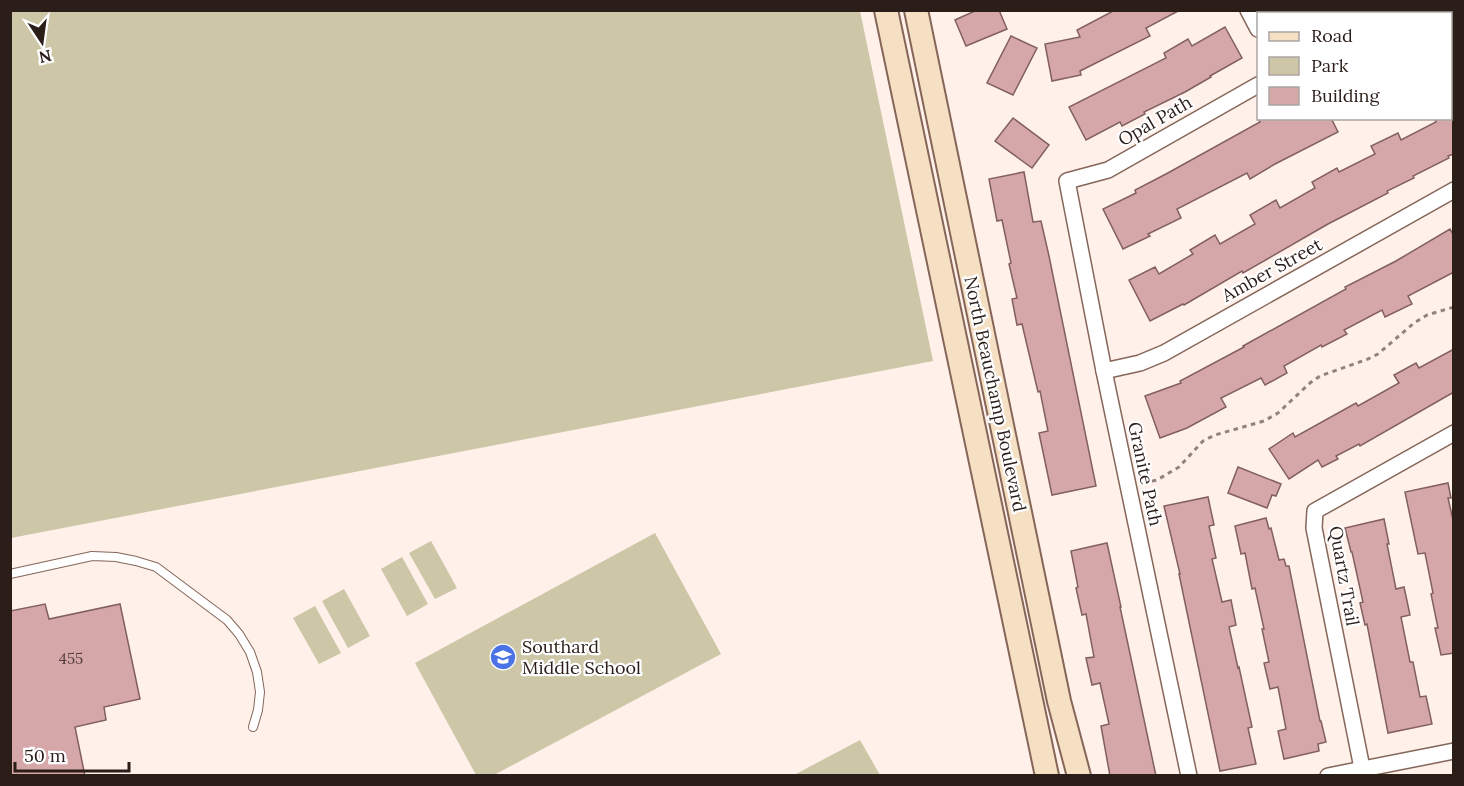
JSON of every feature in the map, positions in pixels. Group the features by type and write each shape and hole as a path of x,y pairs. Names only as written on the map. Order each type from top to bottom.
{"street":[{"name":"North Beauchamp Boulevard","path":"886,10 1047,776"},
{"name":"North Beauchamp Boulevard","path":"916,10 1059,701 1079,776"},
{"path":"1248,10 1257,27"},
{"name":"Opal Path","path":"1067,181 1108,170 1257,86"},
{"name":"Granite Path","path":"1067,181 1104,371 1189,776"},
{"name":"Amber Street","path":"1104,371 1140,363 1164,352 1454,190"},
{"name":"Quartz Trail","path":"1362,768 1314,528 1315,511 1454,433"},
{"path":"1328,776 1454,751"}],"lane":[{"path":"10,574 93,556 116,557 156,567 227,620 250,652 257,672 260,692 253,727"}],"path":[{"path":"1143,483 1157,480 1179,467 1203,441 1215,435 1264,421 1278,413 1320,376 1378,354 1414,323 1427,315 1454,307"}],"green space":[{"path":"10,11 860,11 933,361 11,538"},
{"path":"655,533 721,654 494,775 476,775 415,663"},
{"path":"431,541 457,588 435,599 409,553"},
{"path":"402,557 428,604 407,616 381,569"},
{"path":"344,589 370,636 348,648 322,601"},
{"path":"315,606 341,653 319,664 293,618"},
{"path":"860,740 880,775 794,775"}],"building":[{"path":"977,10 999,10 1007,29 966,46 955,20"},
{"path":"1115,10 1180,10 1146,28 1150,36 1080,71 1081,75 1052,81 1045,44 1080,37 1077,30"},
{"path":"1225,27 1242,58 1185,92 1144,112 1145,114 1122,126 1120,122 1086,140 1069,107 1166,58 1164,53 1188,39 1192,46"},
{"path":"1011,36 1037,48 1013,95 987,83"},
{"path":"1013,118 1049,145 1032,168 995,141"},
{"path":"1454,118 1454,154 1448,156 1449,158 1413,176 1414,178 1387,191 1388,193 1328,224 1243,273 1242,271 1184,305 1150,321 1129,280 1155,267 1159,274 1193,254 1190,250 1215,235 1220,244 1255,224 1250,215 1276,200 1280,208 1315,188 1312,182 1337,168 1339,172 1375,154 1371,146 1398,133 1401,140 1436,122 1435,120"},
{"path":"1259,120 1332,120 1338,132 1250,179 1247,173 1177,209 1181,218 1123,249 1103,209 1136,193 1135,190 1260,122"},
{"path":"1024,172 1033,222 1041,221 1096,486 1052,495 1039,433 1048,431 1022,324 1017,325 1012,299 1017,298 1009,264 1011,263 1002,220 997,221 989,179"},
{"path":"1450,229 1454,236 1454,272 1408,296 1412,304 1385,317 1382,310 1344,330 1347,334 1322,347 1321,345 1284,366 1287,373 1265,385 1261,378 1221,398 1226,407 1187,428 1160,438 1145,396 1181,383 1180,381"},
{"path":"1454,349 1454,392 1360,446 1359,444 1336,456 1338,459 1322,467 1318,460 1289,479 1269,449 1293,433 1295,437 1356,403 1358,406 1399,383 1394,375 1416,363 1419,368"},
{"path":"1238,467 1281,484 1276,496 1272,495 1267,508 1228,493"},
{"path":"1448,483 1451,498 1448,498 1454,524 1454,653 1441,655 1425,553 1418,554 1405,492"},
{"path":"1208,497 1214,525 1209,526 1216,558 1212,559 1222,602 1231,600 1236,625 1229,627 1252,727 1248,728 1256,764 1220,771 1164,506"},
{"path":"1266,518 1269,529 1271,528 1279,560 1284,559 1286,566 1289,566 1326,742 1318,744 1319,751 1284,759 1278,731 1286,729 1278,687 1270,689 1264,663 1269,662 1262,629 1264,629 1255,588 1252,589 1245,553 1241,554 1235,526"},
{"path":"1384,519 1396,589 1404,587 1410,615 1401,617 1410,662 1413,662 1420,697 1426,696 1432,724 1388,733 1367,624 1365,625 1360,603 1363,602 1345,528"},
{"path":"1107,543 1156,776 1110,776 1101,726 1109,724 1100,683 1092,685 1086,658 1094,657 1086,614 1082,615 1076,588 1078,587 1071,551"},
{"path":"45,604 49,619 120,604 140,699 104,707 106,720 75,727 85,776 10,776 10,611"}],"place":[{"name":"Southard Middle School","path":"503,657"}]}
